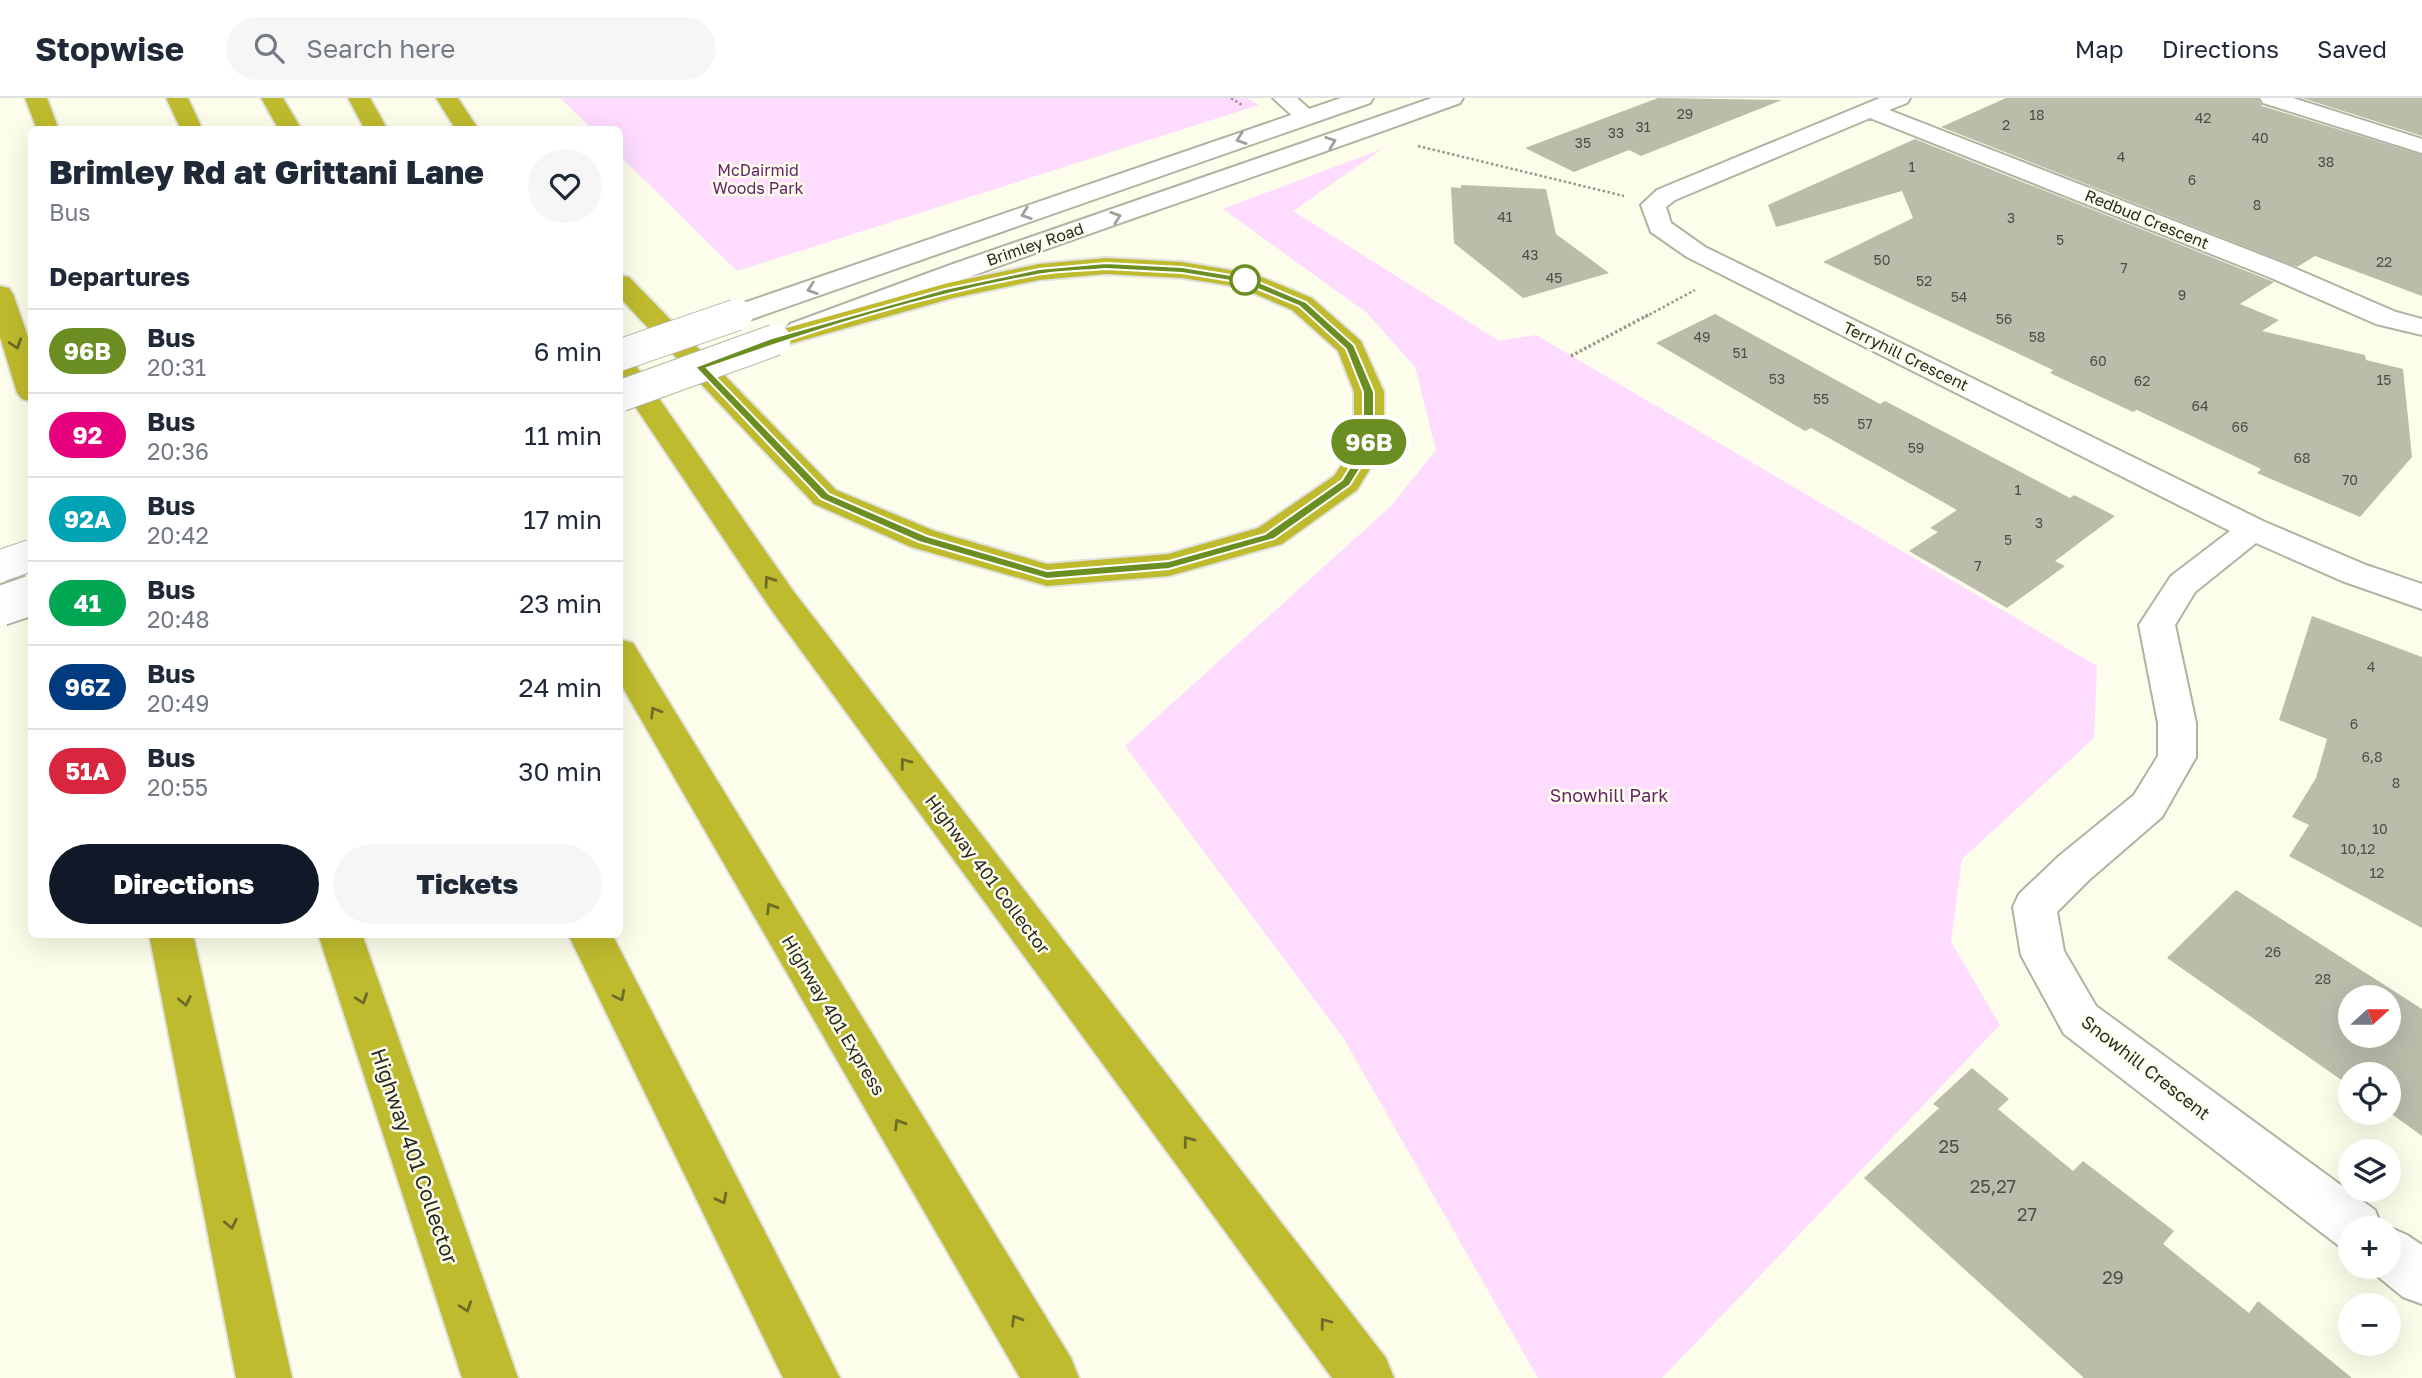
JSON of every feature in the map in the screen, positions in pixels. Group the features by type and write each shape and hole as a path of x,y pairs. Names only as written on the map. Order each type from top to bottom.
{"highway":[{"path":"36,98 46,126"},
{"path":"177,98 190,126"},
{"path":"272,98 289,126"},
{"path":"359,98 375,126"},
{"path":"447,98 465,126"},
{"path":"623,287 825,497 923,539 1047,575 1169,565 1270,537 1346,482 1369,446 1368,392 1350,348 1302,304 1245,280 1182,270 1106,266 1039,272 948,291 775,340"},
{"path":"0,294 28,381"},
{"name":"Highway 401 Collector","path":"623,367 782,600 1366,1378"},
{"name":"Highway 401 Express","path":"623,657 1051,1378"},
{"path":"173,938 264,1378"},
{"name":"Highway 401 Collector","path":"341,938 490,1378"},
{"path":"592,938 812,1378"}],"street":[{"path":"1284,98 1306,116"},
{"name":"Brimley Road","path":"623,354 1362,98"},
{"name":"Brimley Road","path":"623,395 775,340 925,280 1204,188 1452,98"},
{"path":"1653,205 1666,195 1899,98"},
{"path":"2271,98 2422,146"},
{"name":"Redbud Crescent","path":"1871,111 2265,266 2386,317 2422,327"},
{"name":"Terryhill Crescent","path":"1653,205 1660,227 1696,252 2253,529 2354,573 2422,597"},
{"name":"Snowhill Crescent","path":"2253,529 2183,584 2157,625 2177,723 2177,758 2148,806 2074,868 2034,907 2043,955 2080,1020 2341,1216"},
{"path":"0,566 28,556"},
{"path":"0,606 28,596"},
{"path":"2401,1262 2422,1278"}],"path":[{"path":"1413,145 1603,189 1653,205"},
{"path":"1571,356 1733,270"}],"green space":[{"name":"McDairmid Woods Park","path":"560,98 1247,98 1259,105 737,271 623,159 623,126 589,126"},
{"name":"Snowhill Park","path":"1382,149 1293,211 1499,341 1536,335 2097,666 2094,738 1962,859 1951,942 2000,1025 1662,1378 1538,1378 1344,1039 1125,746 1391,506 1436,450 1415,367 1367,313 1223,209"}],"building":[{"path":"1658,98 1782,100 1641,156 1629,150 1574,172 1525,148"},
{"path":"2006,98 2258,98 2262,106 2422,155 2422,296 2315,256 2297,267 1941,127"},
{"path":"2302,98 2422,98 2422,136"},
{"path":"1915,139 2274,282 2240,304 2279,320 2262,331 2365,355 2366,360 2403,369 2412,457 2360,517 2257,473 2261,469 2137,410 2133,412 2050,373 2053,370 1823,262 1913,218 1902,191 1776,227 1768,205"},
{"path":"1461,185 1546,189 1556,234 1609,273 1523,298 1454,243 1451,187 1461,188"},
{"path":"1715,314 1880,404 1885,401 2070,498 2074,495 2115,516 2055,561 2065,566 2007,608 1909,551 1938,532 1930,528 1957,510 1811,428 1805,431 1656,343"},
{"path":"2312,616 2422,657 2422,928 2289,856 2309,825 2292,817 2316,778 2327,739 2279,720"},
{"path":"2236,890 2384,985 2338,985 2338,1048 2401,1048 2401,996 2422,1009 2422,1136 2401,1121 2401,1062 2338,1062 2338,1078 2167,958"},
{"path":"1972,1068 2009,1099 1998,1109 2073,1171 2083,1161 2174,1231 2163,1244 2249,1313 2258,1301 2352,1378 2084,1378 1864,1178 1939,1108 1933,1104"}],"bus line":[{"name":"96B","path":"1106,266 1182,270 1245,280 1302,304 1350,348 1368,392 1369,446 1346,482 1270,537 1169,565 1047,575 923,539 825,497 700,367 775,340 948,291 1039,272 1106,266"}]}
